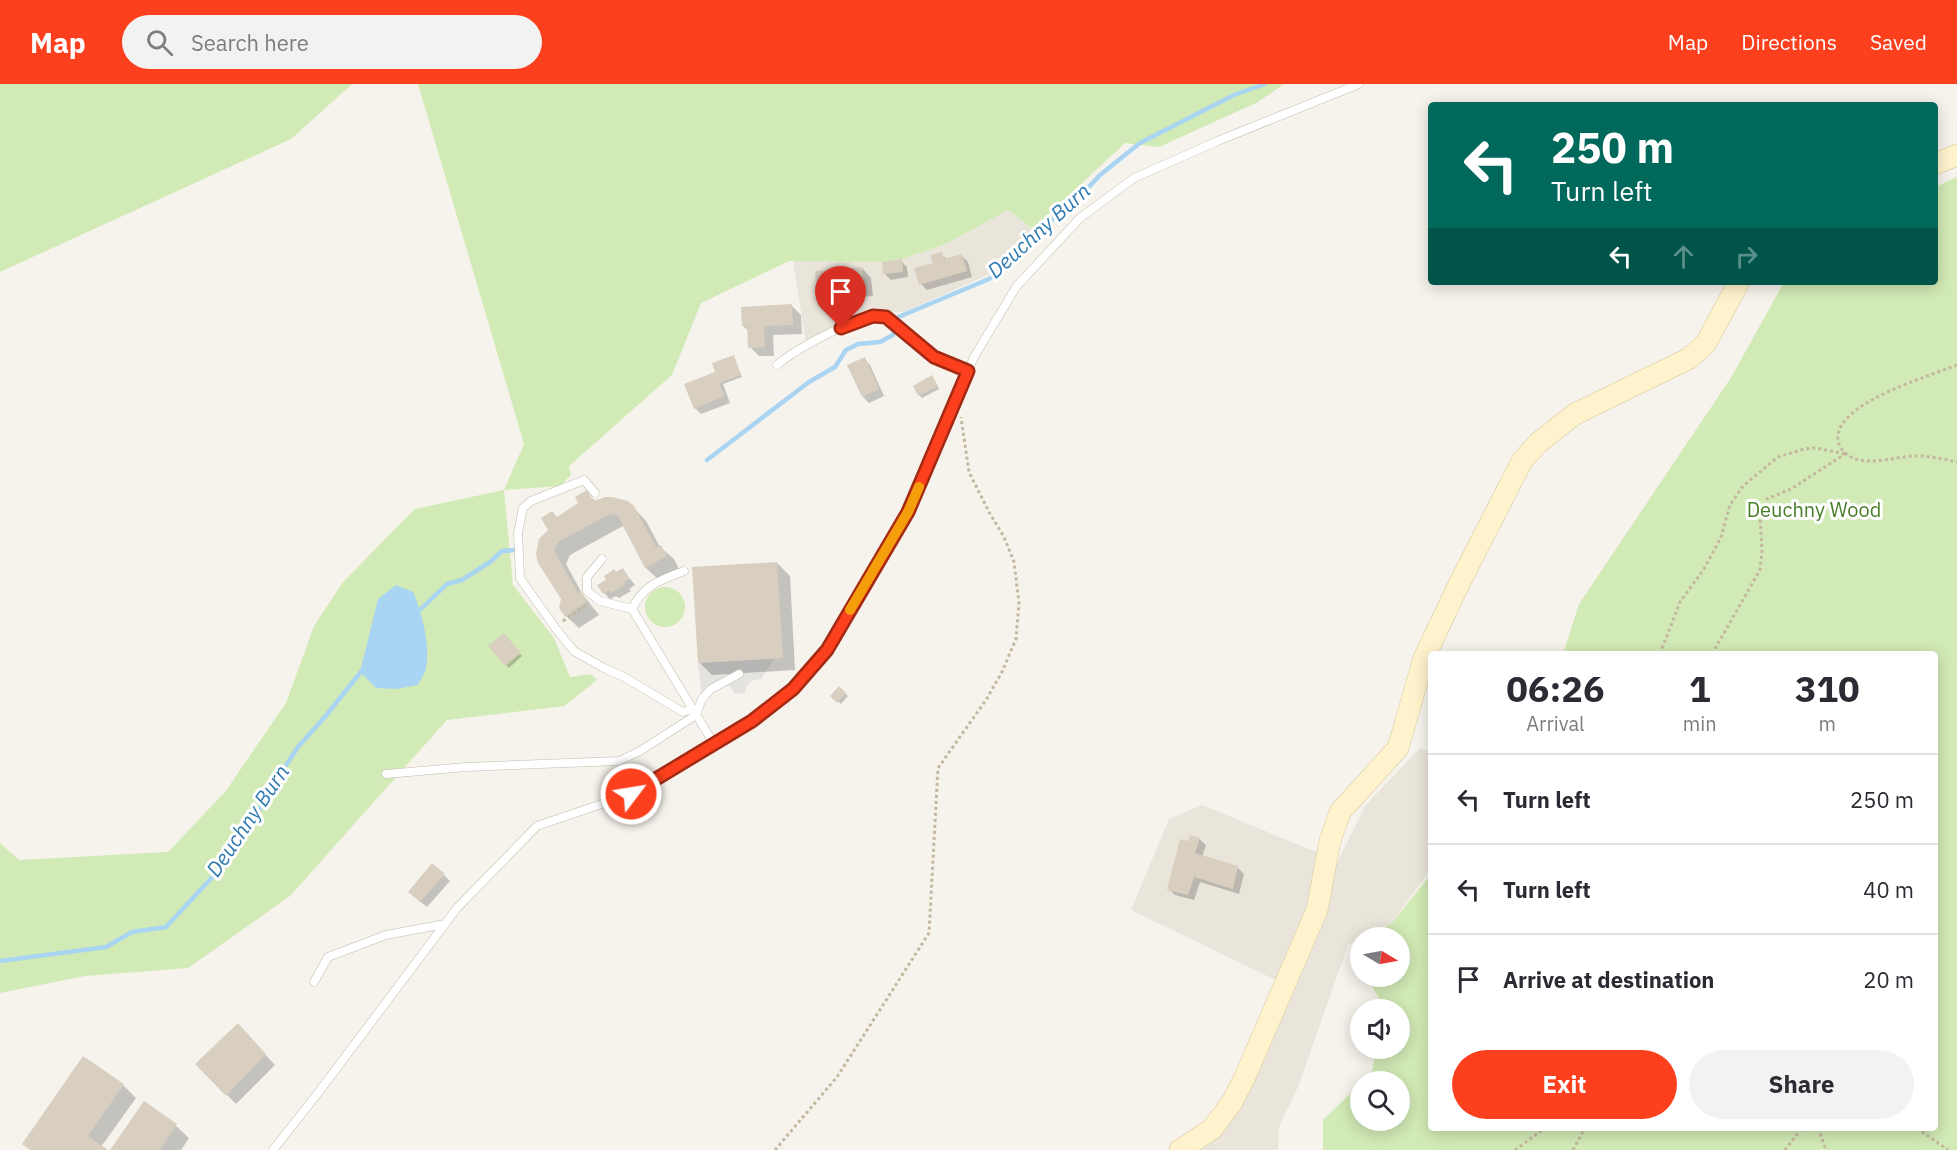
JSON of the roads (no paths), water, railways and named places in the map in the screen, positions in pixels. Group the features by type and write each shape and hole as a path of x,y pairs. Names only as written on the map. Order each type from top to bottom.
{"street":[{"path":"1938,163 1957,155"},
{"path":"1180,1150 1212,1129 1232,1102 1244,1079 1317,910 1330,841 1340,812 1398,748 1424,658 1522,461 1538,443 1575,414 1690,358 1706,343 1737,285"}],"lane":[{"path":"273,1150 458,908 537,826 631,794 752,721 793,689 827,650 908,512 974,357 1016,288 1080,218 1134,178 1231,135 1359,84"},
{"path":"777,365 825,334 873,316 886,317 934,357 968,371"},
{"path":"595,493 584,480 531,501 523,508 518,533 520,578 574,651 683,712 694,712"},
{"path":"602,559 587,577 587,591 600,600 632,609 714,744"},
{"path":"632,609 638,596 649,586 684,571"},
{"path":"386,774 466,767 619,761 640,751 694,712 711,690 739,674"},
{"path":"314,982 328,957 386,935 445,924"}],"water":[{"path":"396,585 413,592 423,620 427,643 427,664 418,685 396,689 376,688 360,672 378,599"}],"waterway":[{"name":"Deuchny Burn","path":"707,460 809,382 835,367 846,350 858,344 880,342 893,335 896,318 989,279 1008,265 1100,175 1140,143 1234,95 1265,84"},
{"path":"421,609 447,584 462,580 490,562 502,551 515,550"},
{"name":"Deuchny Burn","path":"0,961 106,947 132,932 166,927 217,872 246,833 298,747 364,668"}],"park label":[{"name":"Deuchny Wood","path":"1814,510"}]}
